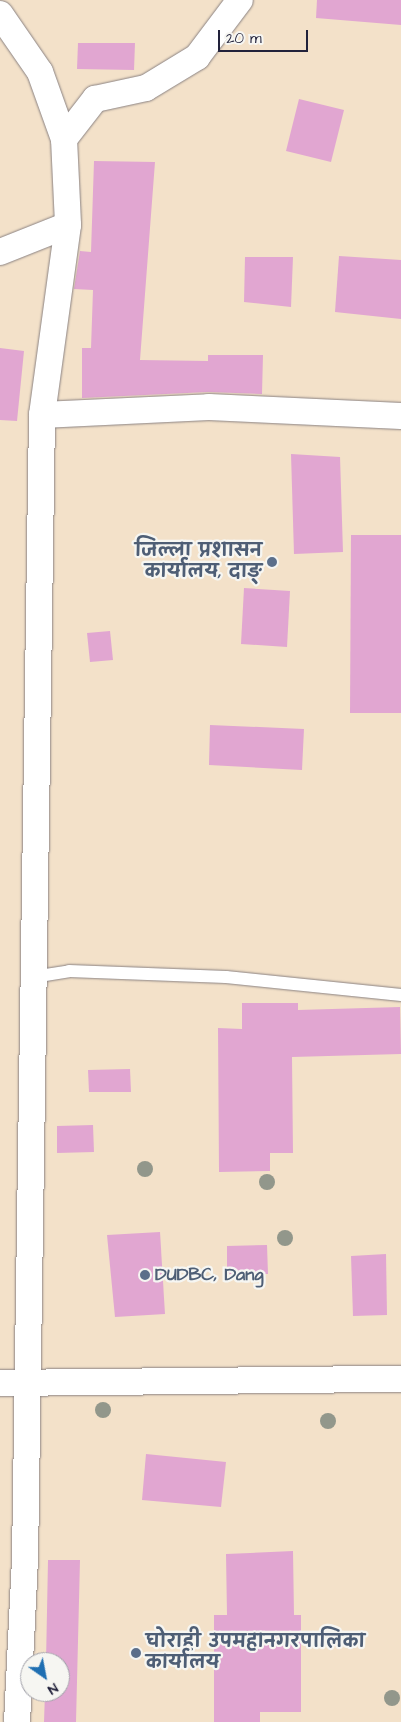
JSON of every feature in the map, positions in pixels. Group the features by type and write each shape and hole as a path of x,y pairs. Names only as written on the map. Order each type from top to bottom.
{"street":[{"path":"64,139 95,99 146,88 197,57 240,0"},
{"path":"0,14 40,72 64,139 68,226 42,414 33,976 12,1384 25,1559 17,1722"},
{"path":"0,252 68,226"},
{"path":"42,414 210,407 401,416"},
{"path":"12,1384 401,1379"}],"lane":[{"path":"33,976 69,971 207,976 401,994"}],"building":[{"path":"317,0 401,0 401,25 316,18"},
{"path":"78,43 135,43 134,70 77,69"},
{"path":"299,99 344,110 331,162 286,151"},
{"path":"94,161 155,162 140,360 208,361 208,355 263,355 262,394 208,392 82,398 82,348 91,348 93,290 74,289 80,251 91,252"},
{"path":"339,256 401,260 401,319 335,312"},
{"path":"245,257 293,257 291,307 244,302"},
{"path":"0,348 24,351 17,421 0,420"},
{"path":"291,454 340,457 343,552 294,554"},
{"path":"351,535 401,535 401,713 350,713"},
{"path":"244,588 290,591 287,647 241,644"},
{"path":"110,631 113,660 90,662 87,633"},
{"path":"210,725 304,729 302,770 209,765"},
{"path":"242,1003 298,1003 298,1010 400,1007 401,1054 292,1057 293,1153 270,1153 270,1171 219,1172 218,1028 242,1029"},
{"path":"130,1069 131,1092 89,1092 88,1070"},
{"path":"93,1125 94,1152 57,1153 57,1126"},
{"name":"DUDBC, Dang","path":"160,1232 165,1314 115,1317 107,1235"},
{"path":"267,1245 268,1274 227,1274 227,1246"},
{"path":"386,1254 387,1315 353,1316 351,1256"},
{"path":"146,1454 226,1462 221,1507 142,1500"},
{"path":"293,1551 294,1615 301,1615 301,1712 260,1712 260,1722 214,1722 214,1615 227,1615 226,1554"},
{"path":"48,1560 80,1560 76,1722 44,1722 45,1702 70,1702 70,1652 46,1652"}],"place":[{"name":"जिल्ला प्रशासन कार्यालय, दाङ्","path":"272,562"},
{"name":"DUDBC, Dang","path":"145,1275"},
{"name":"घोराही उपमहानगरपालिका कार्यालय","path":"136,1653"}]}
